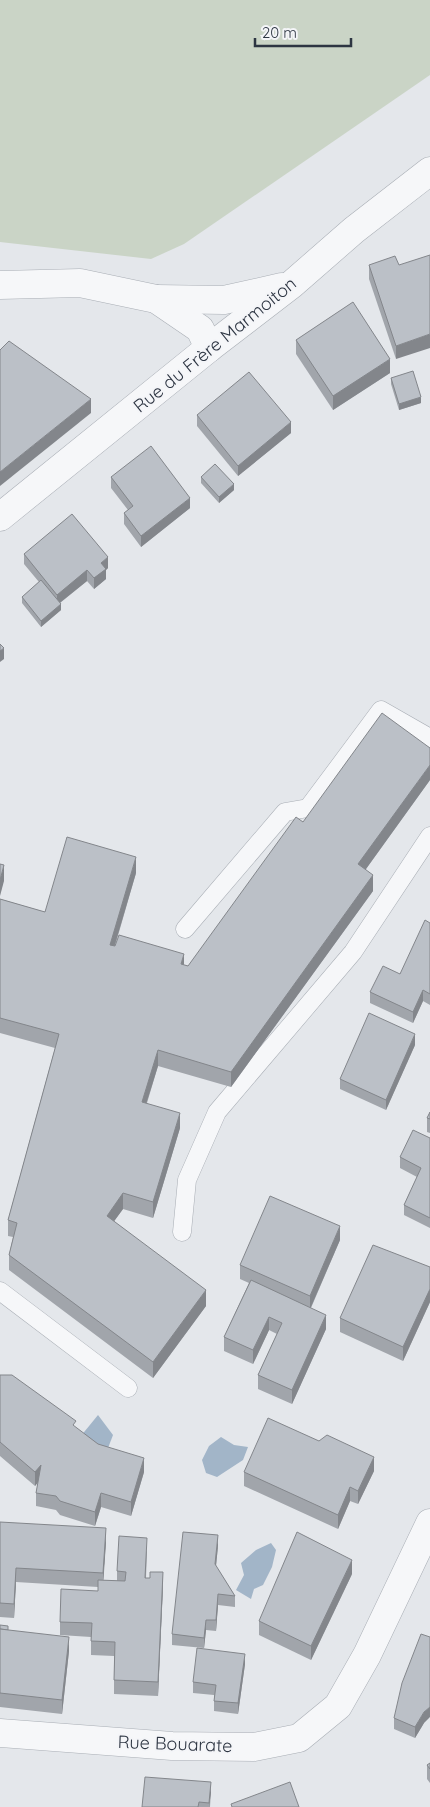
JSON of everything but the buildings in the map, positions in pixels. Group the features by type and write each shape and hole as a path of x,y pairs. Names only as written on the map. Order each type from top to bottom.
{"street":[{"name":"Rue du Frère Marmoiton","path":"0,517 209,348 291,285 354,230 430,171"},
{"path":"0,285 80,282 156,299 224,300 291,285"},
{"path":"156,299 200,329 209,348"},
{"name":"Rue Bouarate","path":"0,1733 172,1746 254,1747 299,1738 338,1706 367,1655 430,1523"}],"lane":[{"path":"186,929 285,812 308,808 381,710 430,738"},
{"path":"182,1232 187,1180 218,1112 353,952 430,836"},
{"path":"0,1291 128,1388"}],"green space":[{"path":"0,0 430,0 430,75 184,244 151,259 0,242"}],"water":[{"path":"98,1415 113,1435 105,1456 76,1442"},
{"path":"221,1437 234,1445 248,1447 243,1460 217,1477 206,1473 202,1460 209,1446"},
{"path":"271,1543 276,1550 272,1567 263,1585 254,1589 251,1599 236,1590 244,1575 241,1563 256,1550"}]}
